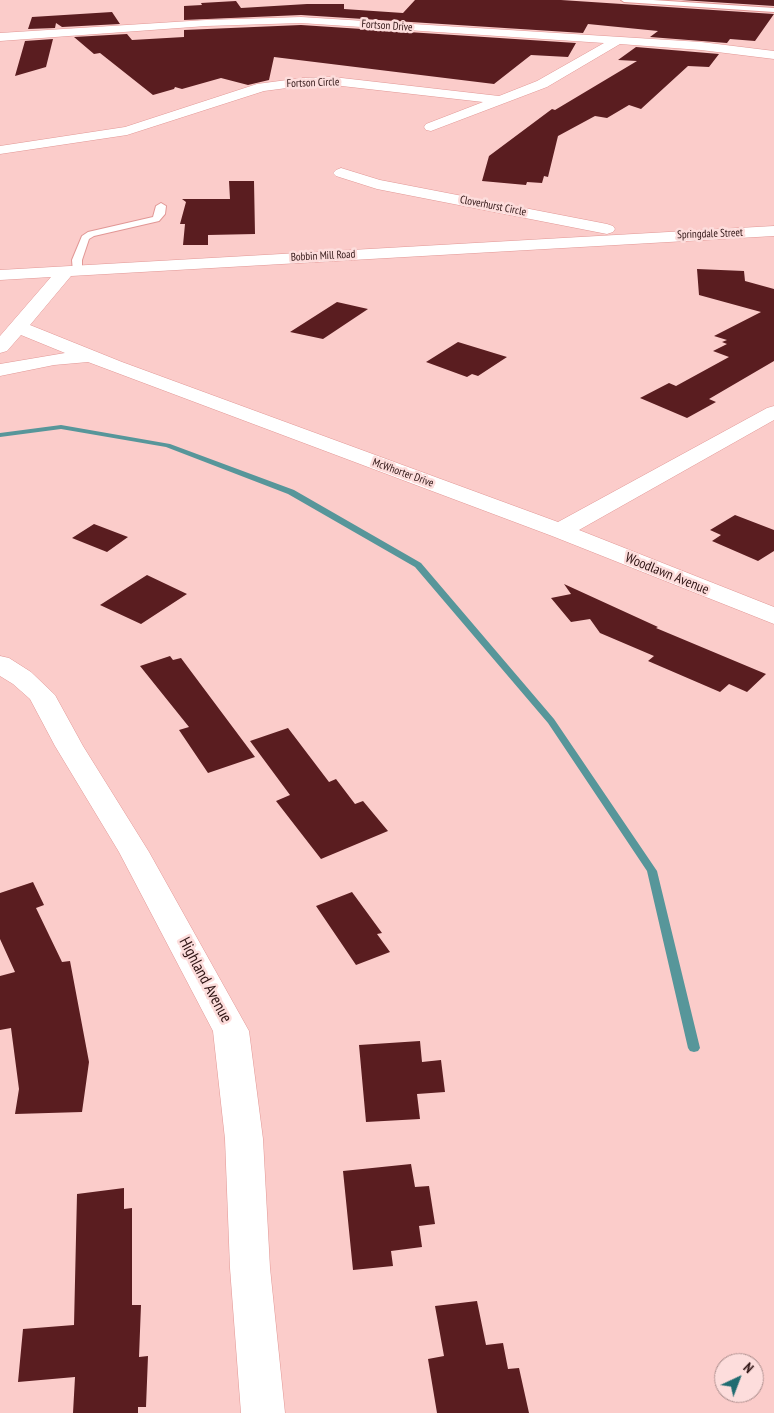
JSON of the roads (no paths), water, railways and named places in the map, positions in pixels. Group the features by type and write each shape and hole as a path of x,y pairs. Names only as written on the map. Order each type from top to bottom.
{"street":[{"name":"Fortson Drive","path":"0,37 206,23 283,20 619,40 738,49 774,55"},
{"name":"Fortson Circle","path":"0,150 127,131 262,87 302,82 333,81 498,100 542,84 619,40"},
{"path":"431,127 498,100"},
{"name":"Cloverhurst Circle","path":"341,173 377,184 646,237"},
{"name":"Springdale Street","path":"646,237 774,231"},
{"name":"Bobbin Mill Road","path":"0,274 646,237"},
{"path":"0,347 72,270"},
{"name":"McWhorter Drive","path":"18,327 91,357 560,531"},
{"path":"0,370 54,359 91,357"},
{"path":"560,531 774,412"},
{"name":"Woodlawn Avenue","path":"560,531 774,616"},
{"name":"Highland Avenue","path":"0,664 22,678 41,695 68,746 134,852 231,1031 244,1139 250,1268 263,1413"}],"lane":[{"path":"624,0 774,9"},
{"path":"701,0 774,9"},
{"path":"72,270 85,238 91,234 156,219 160,214 161,206"}],"waterway":[{"path":"0,435 61,427 168,445 291,492 418,565 551,721 652,871 694,1048"}]}
